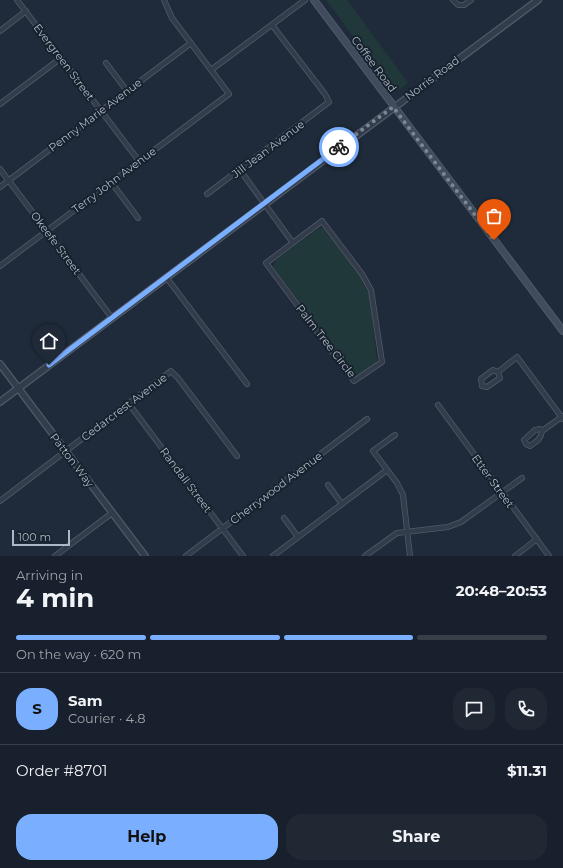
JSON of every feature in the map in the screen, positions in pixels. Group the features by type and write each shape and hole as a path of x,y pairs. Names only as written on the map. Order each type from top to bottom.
{"main road":[{"name":"Coffee Road","path":"314,0 563,331"}],"street":[{"name":"Evergreen Street","path":"17,0 139,161"},
{"path":"164,0 168,13 211,70 305,0"},
{"path":"453,0 461,5 464,5 471,0"},
{"name":"Norris Road","path":"0,402 538,0"},
{"path":"0,31 26,11"},
{"name":"Jill Jean Avenue","path":"207,194 329,102 325,94 272,25"},
{"name":"Penny Marie Avenue","path":"0,187 191,43"},
{"path":"0,104 61,58"},
{"path":"106,63 127,91"},
{"name":"Terry John Avenue","path":"0,266 229,94 211,70"},
{"name":"Okeefe Street","path":"0,169 112,318"},
{"path":"240,170 293,243"},
{"path":"111,182 138,218"},
{"name":"Palm Tree Circle","path":"322,221 367,282 373,300 382,362 354,381 266,263 293,243 322,221"},
{"path":"166,277 248,384"},
{"path":"498,372 517,357 562,417 542,431"},
{"name":"Patton Way","path":"0,364 145,556"},
{"name":"Cedarcrest Avenue","path":"0,501 171,371 178,378 237,456"},
{"name":"Randall Street","path":"129,404 243,556"},
{"name":"Etter Street","path":"438,405 501,492 550,556"},
{"name":"Cherrywood Avenue","path":"186,556 367,420"},
{"path":"395,435 373,451 403,495 410,556"},
{"path":"273,556 387,470"},
{"path":"365,556 392,536 407,530 455,525 466,519 522,478"},
{"path":"328,485 342,504"},
{"path":"55,556 112,513"},
{"path":"284,518 298,537"},
{"path":"515,556 537,539"}],"green space":[{"path":"326,0 347,0 408,83 399,90 392,88"},
{"path":"323,228 358,272 368,291 371,303 377,361 359,375 353,373 273,267 276,260 318,229"}],"way so far":[{"path":"339,147 393,107 494,240"}],"route":[{"path":"49,365 339,147"}]}
